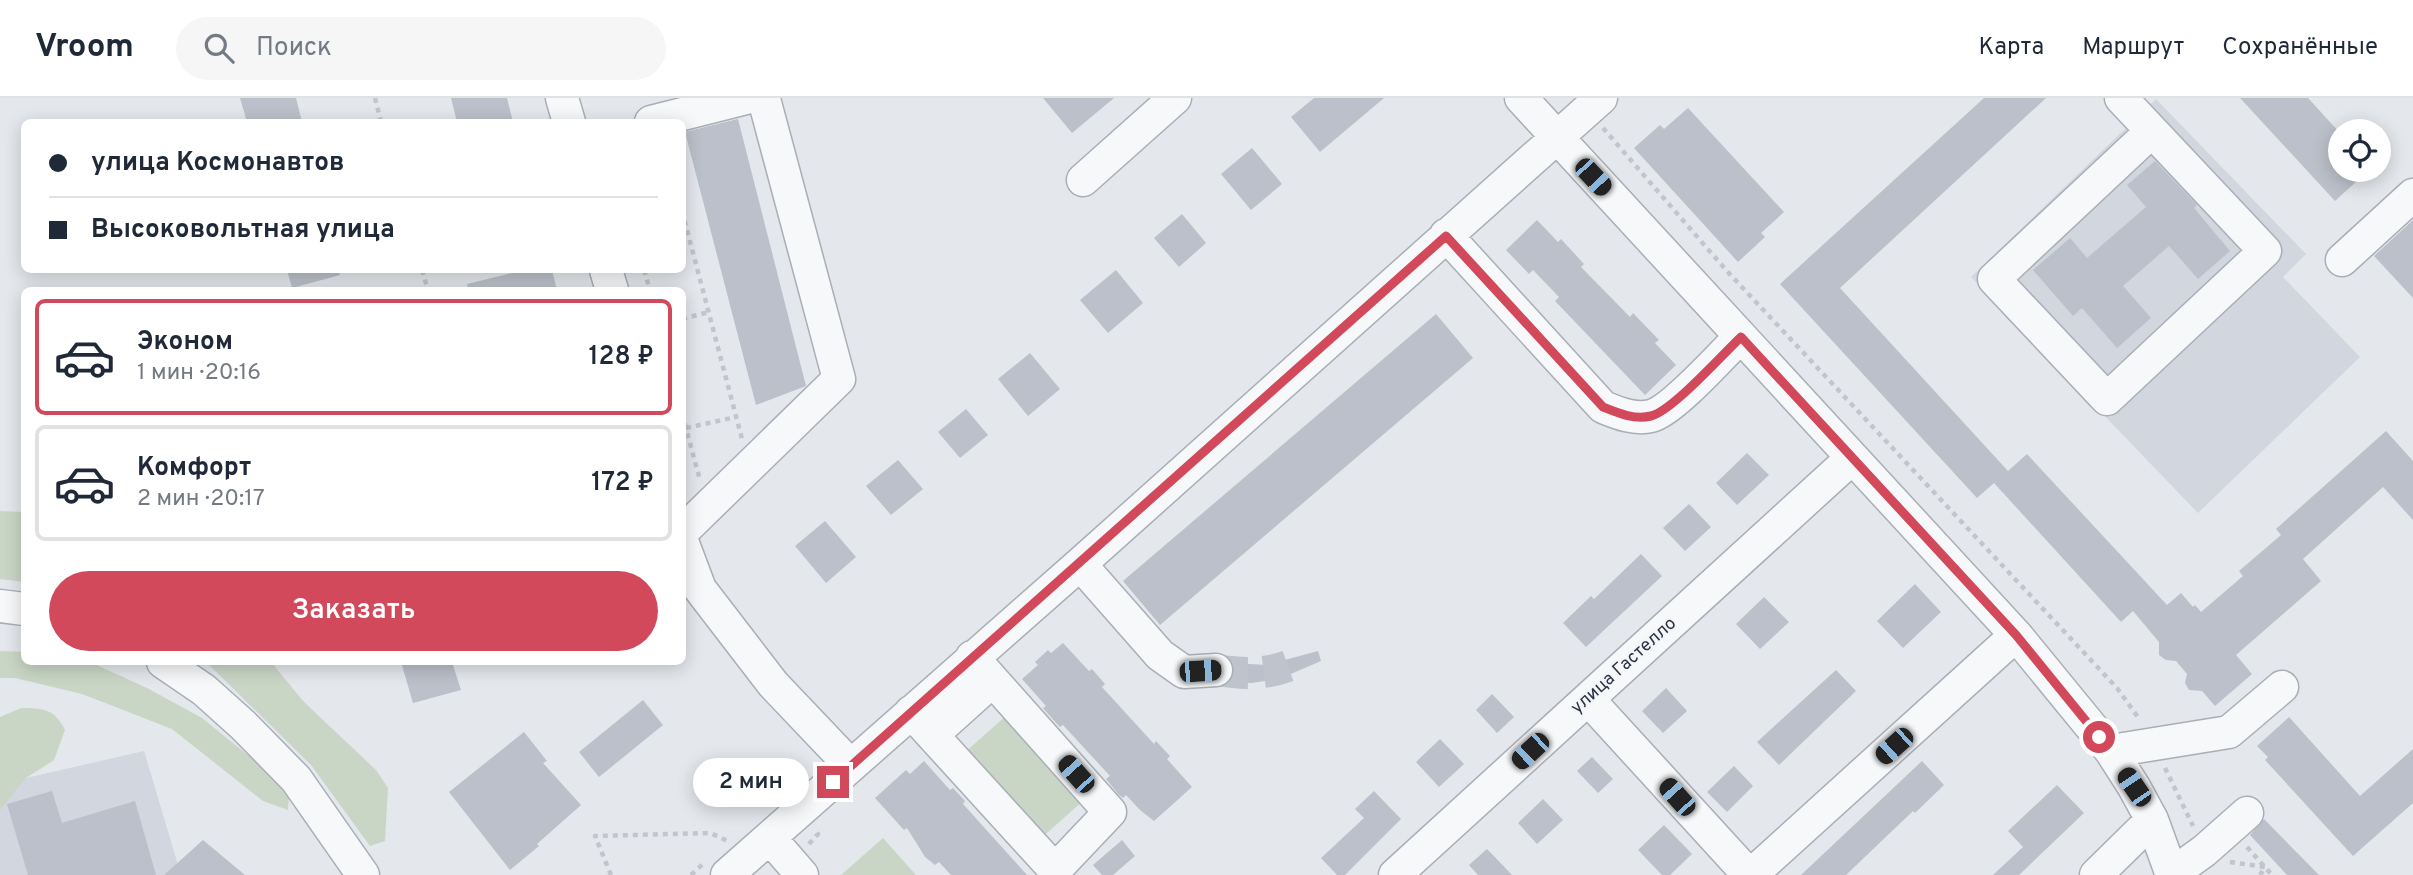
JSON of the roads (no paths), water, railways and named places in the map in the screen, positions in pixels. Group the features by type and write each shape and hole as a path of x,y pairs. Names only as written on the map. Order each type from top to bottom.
{"street":[{"path":"562,98 568,119"},
{"path":"664,119 746,98"},
{"path":"686,528 839,379 764,99 761,98"},
{"path":"1083,180 1175,98"},
{"path":"1521,98 2016,635 2111,751 2152,820 2172,875 2238,820"},
{"path":"2122,98 2264,251 2106,400 1994,279 2152,131"},
{"path":"727,875 851,766 922,723 982,669 1080,564 1594,104"},
{"path":"2342,260 2413,195"},
{"path":"1446,236 1603,407 1625,416 1651,416 1674,402 1741,337"},
{"name":"улица Гастелло","path":"1395,875 1852,457"},
{"path":"686,552 700,589 772,684 851,766"},
{"path":"1080,564 1160,654 1184,672 1216,670"},
{"path":"0,606 21,609"},
{"path":"1588,699 1750,875 2016,635"},
{"path":"167,665 204,690 296,779 363,875"},
{"path":"922,723 1055,870 1110,812 982,669"},
{"path":"2111,751 2229,732 2282,687"},
{"path":"2096,875 2152,820"},
{"path":"769,838 802,875"}],"tunnel":[{"path":"1216,670 1252,673 1288,666"}]}
